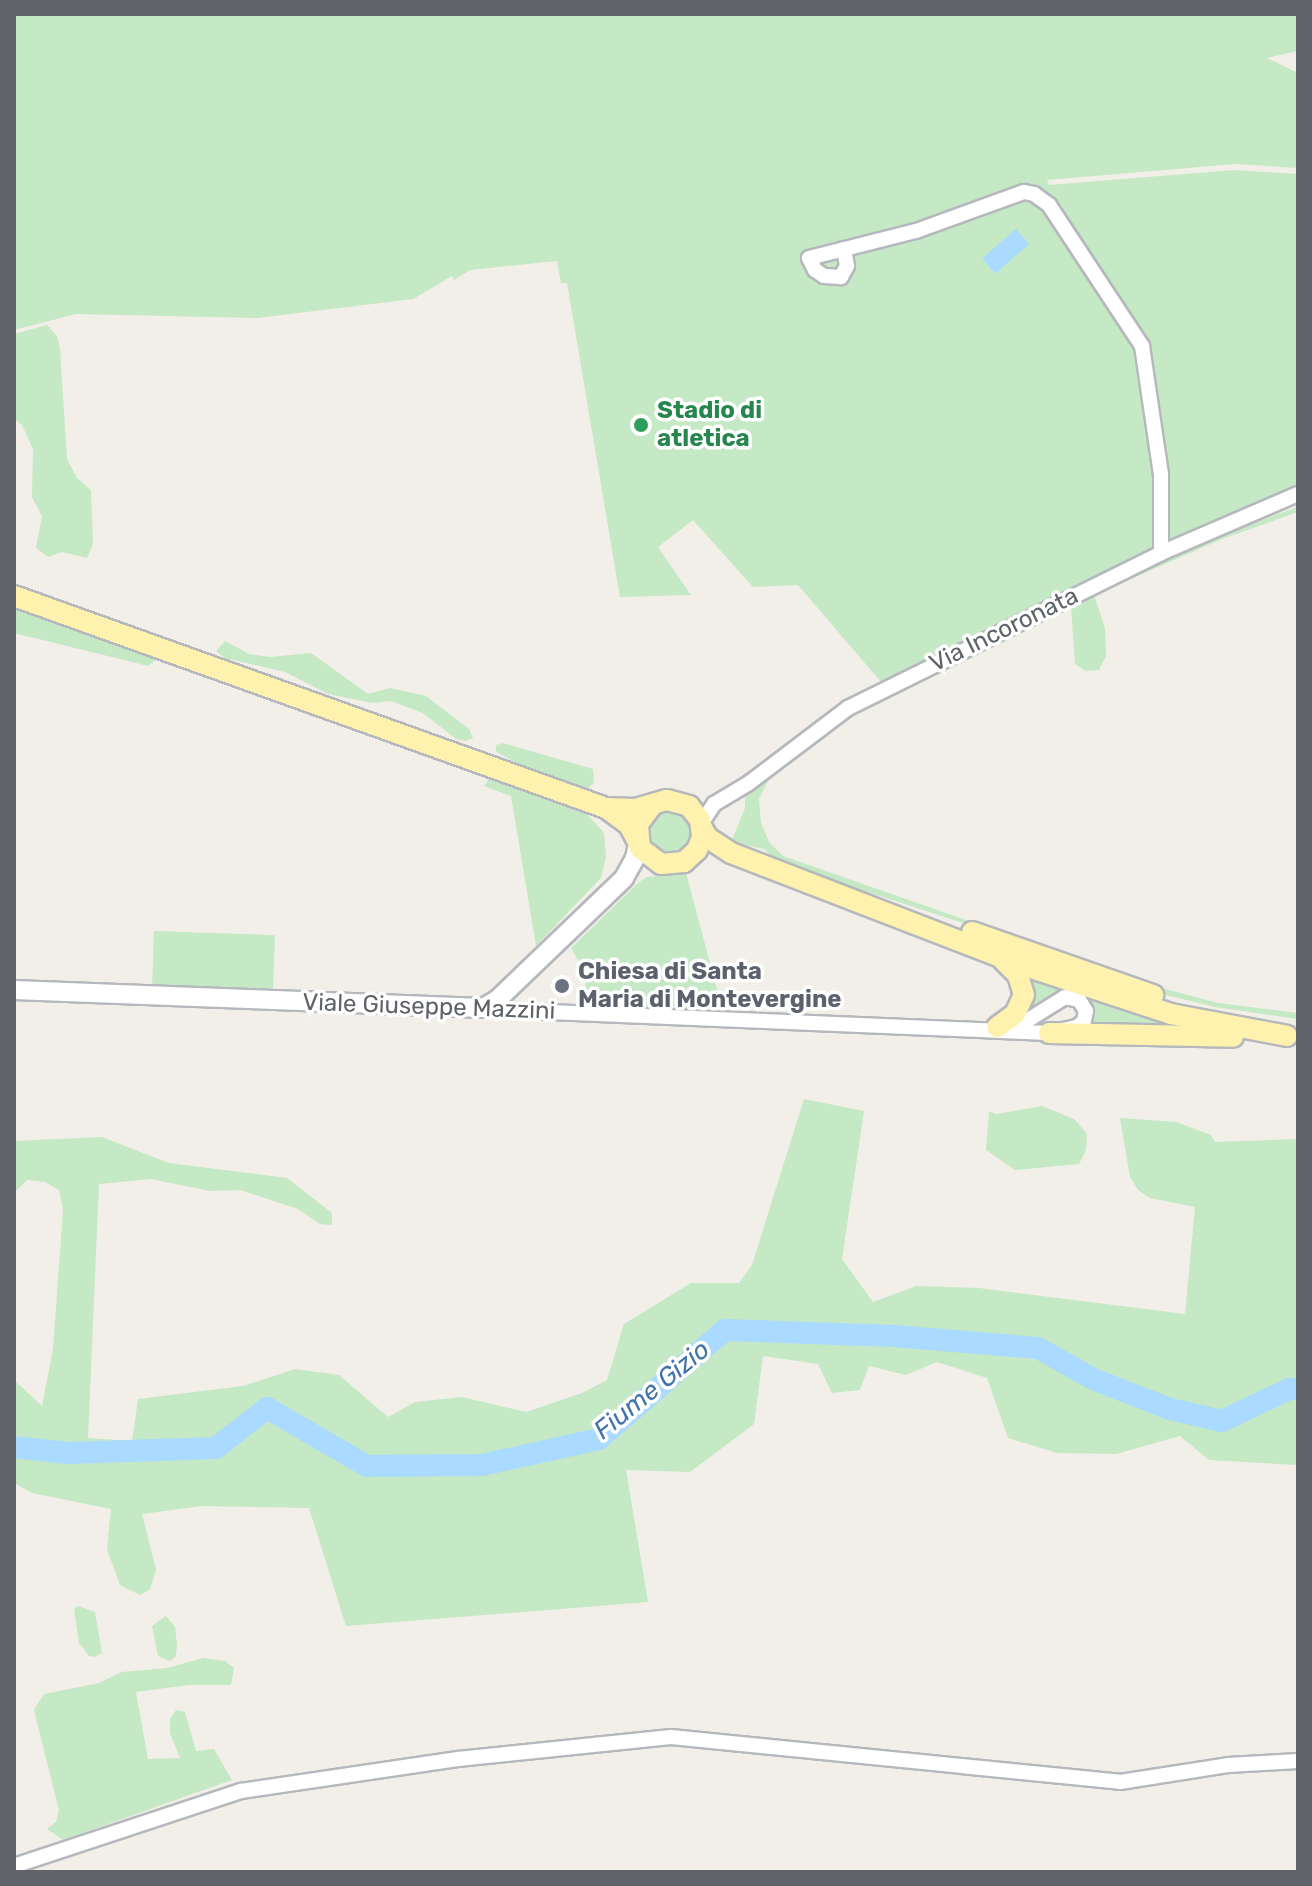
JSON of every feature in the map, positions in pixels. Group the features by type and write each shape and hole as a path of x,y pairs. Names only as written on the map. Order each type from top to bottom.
{"main road":[{"path":"14,596 606,808 629,825 649,858 665,865"},
{"path":"606,808 635,809 667,800 685,804 708,838 731,853 846,894 997,955 1152,1009 1294,1033"},
{"path":"624,878 635,858 640,819 653,804"},
{"path":"691,857 699,846 702,826"},
{"path":"488,1006 624,878 636,871 679,864 702,853 731,853"},
{"path":"846,894 964,929 1181,1004 1294,1033"},
{"path":"993,1028 1015,1014 1024,995 1018,975 997,955"},
{"name":"Viale Giuseppe Mazzini","path":"14,990 466,1008 488,1006"},
{"path":"1049,1033 1294,1033"}],"street":[{"path":"844,249 916,231 1024,192 1034,194 1049,205 1142,346 1161,474 1161,553"},
{"name":"Via Incoronata","path":"702,826 710,808 848,708 1161,553 1298,494"},
{"name":"Via Incoronata","path":"685,804 728,795"},
{"path":"511,986 518,1004 529,1011"},
{"name":"Viale Giuseppe Mazzini","path":"488,1006 529,1011 993,1028 1049,1033 1064,1032 1081,1024 1086,1014 1082,1003 1065,997 1025,1022 993,1028"},
{"path":"14,1866 241,1791 458,1759 671,1737 1120,1782 1228,1765 1298,1761"}],"green space":[{"path":"14,14 1298,14 1298,51 1267,58 1298,73 1298,168 1235,164 1047,180 1049,185 1234,170 1298,174 1298,492 881,682 798,585 753,587 693,520 658,547 691,595 620,597 567,283 561,283 557,261 470,270 454,280 452,276 413,299 257,318 76,314 14,330"},
{"path":"47,325 57,336 60,349 67,459 77,478 91,490 93,544 87,558 62,552 48,557 36,548 42,516 32,497 33,449 22,425 14,419 14,334"},
{"path":"1298,507 1298,512 1222,539 1094,595 1105,628 1106,656 1099,670 1086,671 1075,664 1071,607 850,717 809,742 769,779 759,799 761,823 769,842 783,856 1154,986 1218,1003 1298,1013 1298,1019 1215,1007 1166,995 1022,942 778,863 764,849 731,842 745,808 745,794 809,741 850,714 1176,551"},
{"path":"14,602 162,655 148,666 14,633"},
{"path":"225,641 249,654 270,657 311,653 368,694 390,688 426,696 469,729 473,738 465,741 456,739 423,713 391,701 372,703 328,694 285,672 225,658 216,651"},
{"path":"503,743 593,769 594,783 587,789 523,766 496,752 496,745"},
{"path":"491,776 579,805 604,833 606,857 601,878 536,946 511,796 484,786"},
{"path":"675,807 694,822 691,847 669,859 647,846 646,821 651,814"},
{"path":"686,873 723,1012 588,1008 584,971 571,948 639,882 647,877"},
{"path":"154,931 275,935 273,992 152,988"},
{"path":"1029,975 1198,1026 1092,1027 1083,998 1023,1019"},
{"path":"804,1099 864,1111 842,1259 873,1302 916,1286 979,1288 1185,1314 1195,1207 1150,1198 1138,1190 1130,1177 1120,1118 1176,1122 1211,1135 1215,1142 1298,1139 1298,1465 1209,1460 1180,1436 1116,1454 1057,1453 1008,1438 987,1378 937,1362 906,1375 869,1366 860,1390 832,1393 818,1364 763,1356 754,1424 690,1472 626,1470 648,1602 346,1626 309,1508 202,1506 142,1514 156,1570 150,1589 140,1595 120,1585 107,1549 111,1509 32,1493 14,1483 14,1380 42,1406 53,1349 63,1210 59,1190 45,1182 27,1180 16,1191 14,1228 14,1141 102,1137 169,1163 287,1178 332,1213 332,1225 320,1224 298,1209 240,1190 210,1191 151,1179 99,1184 88,1438 132,1441 138,1399 243,1386 295,1369 339,1375 388,1417 415,1402 462,1397 526,1412 582,1393 607,1380 624,1324 691,1283 739,1283 752,1265"},
{"path":"1042,1106 1074,1119 1087,1134 1086,1150 1079,1164 1015,1170 986,1150 989,1111 996,1114"},
{"path":"78,1606 95,1612 102,1653 94,1657 89,1656 79,1643 74,1609"},
{"path":"166,1616 175,1627 177,1645 176,1656 170,1661 158,1656 152,1626"},
{"path":"203,1658 225,1661 234,1668 231,1685 189,1685 136,1692 148,1759 180,1758 170,1733 170,1719 176,1710 185,1712 196,1751 214,1749 232,1780 63,1840 47,1829 56,1822 59,1810 34,1710 44,1694 99,1683 122,1672 167,1668"}],"water":[{"path":"1016,229 1029,244 995,274 982,259"}],"waterway":[{"name":"Fiume Gizio","path":"14,1447 67,1453 216,1448 267,1408 367,1466 482,1465 599,1439 725,1330 894,1336 1038,1348 1093,1379 1170,1409 1222,1421 1289,1389 1298,1389"}],"place":[{"name":"Stadio di atletica","path":"641,425"},
{"name":"Chiesa di Santa Maria di Montevergine","path":"562,986"}]}
